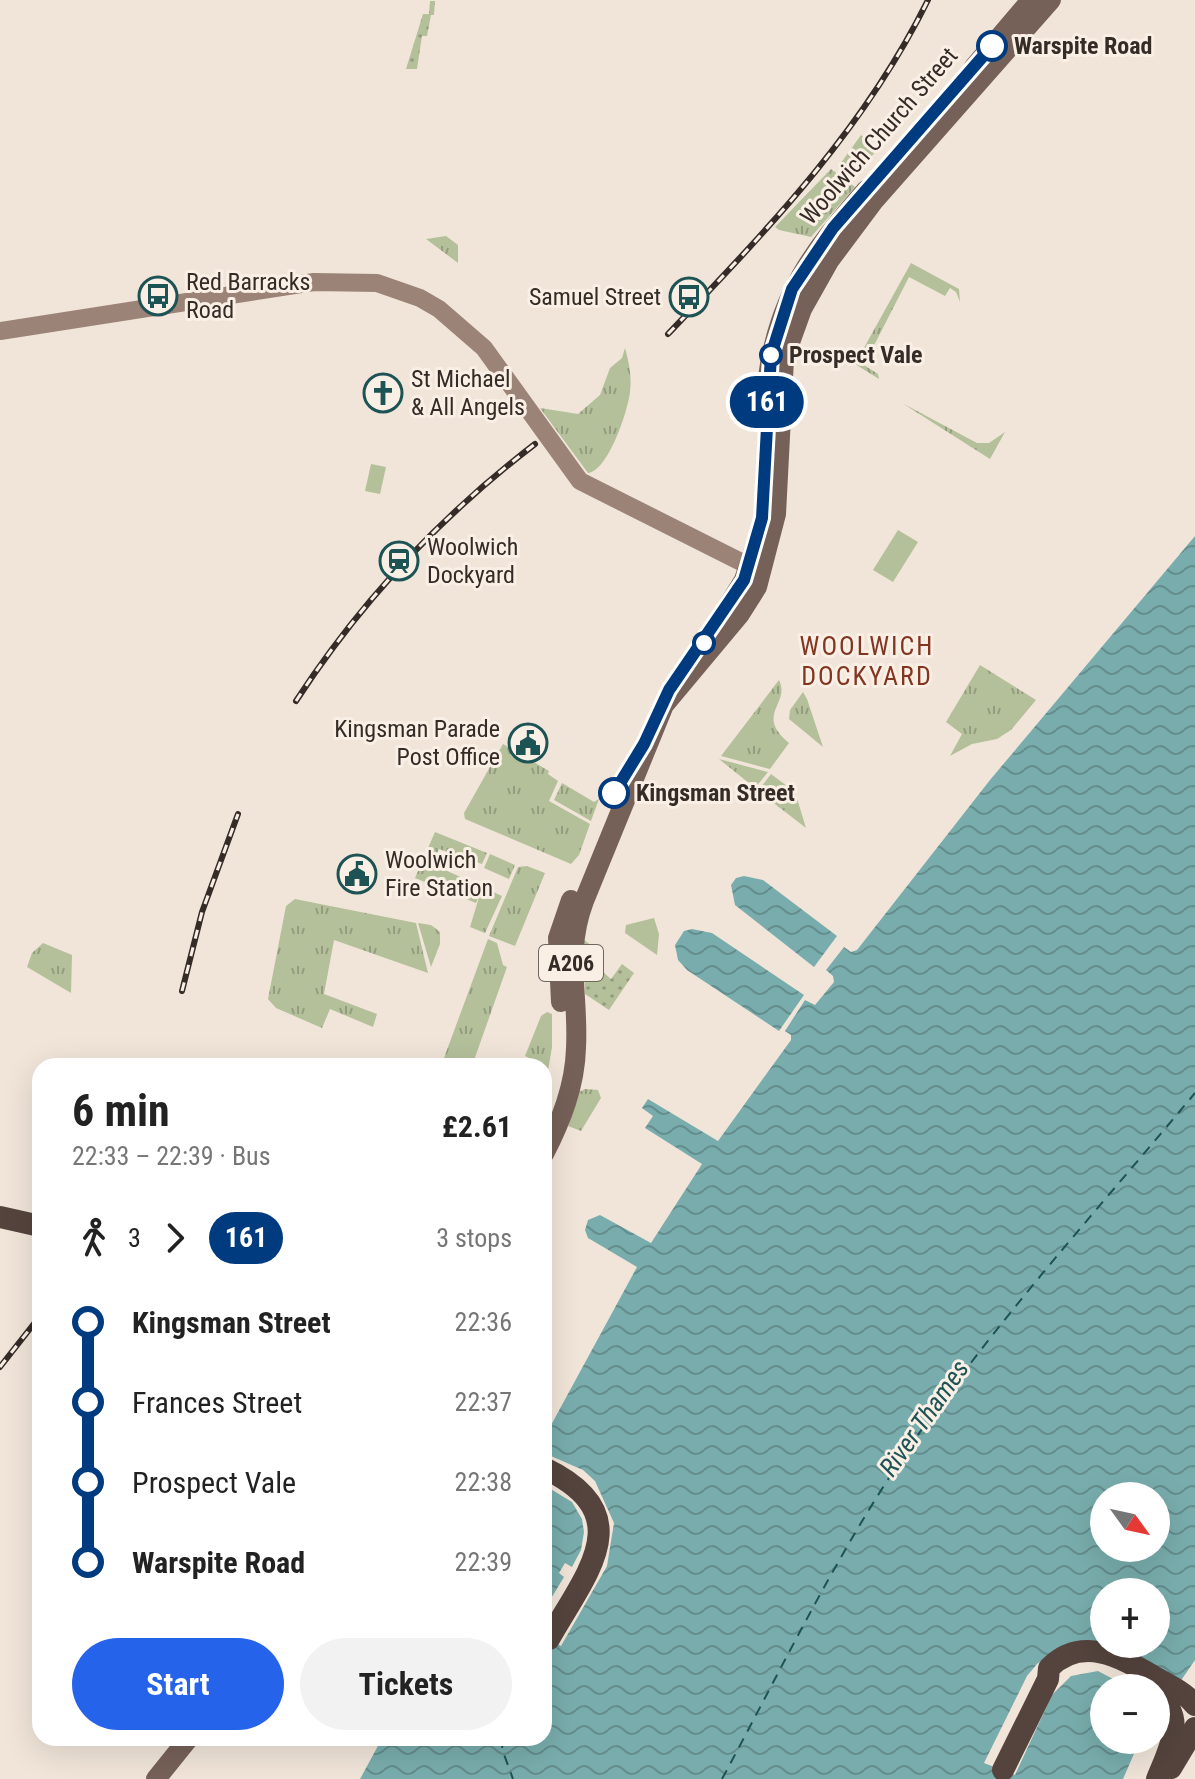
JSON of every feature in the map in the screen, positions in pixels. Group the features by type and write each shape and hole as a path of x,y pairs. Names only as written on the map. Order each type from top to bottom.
{"highway":[{"path":"0,1204 32,1211"},
{"path":"0,1217 32,1224"},
{"path":"552,1473 586,1494 596,1511 599,1534 589,1568 552,1634"},
{"path":"1003,1770 1048,1679 1049,1668 1056,1661 1079,1651 1094,1650 1110,1653 1191,1709 1182,1720 1168,1779"},
{"path":"1048,1679 1071,1667 1101,1662 1127,1674"},
{"path":"1157,1779 1180,1702"},
{"path":"1176,1755 1195,1728"}],"main road":[{"name":"Woolwich Church Street","path":"552,1101 563,1048 557,949 561,925 619,779 644,744 669,690 755,570 762,518 771,355 788,297 833,228 1031,0"},
{"name":"Woolwich Church Street","path":"552,1136 564,1110 575,1065 576,1019 571,958 580,912 664,705 740,614 776,514 781,381 792,333 802,309 835,252 873,202 1051,0"},
{"path":"156,1779 183,1746"},
{"path":"174,1779 198,1746"}],"street":[{"path":"0,331 314,282 355,280 389,286 439,309 476,340 580,481 755,570"}],"green space":[{"path":"430,1 435,1 434,15 431,15 427,36 422,36 417,69 406,69 423,14 429,14"},
{"path":"861,135 878,148 854,179 838,167"},
{"path":"831,169 855,187 811,237 775,227"},
{"path":"446,236 458,245 458,263 426,239"},
{"path":"911,263 959,289 960,302 956,292 950,288 945,296 909,277 864,365 878,374 879,379 855,364"},
{"path":"625,348 631,381 625,412 610,452 595,470 588,473 540,408 578,414 600,395 610,368 622,358"},
{"path":"902,403 977,443 989,443 1005,432 990,459"},
{"path":"371,464 386,467 380,494 365,491"},
{"path":"898,530 918,542 893,582 873,570"},
{"path":"980,665 1036,700 1011,730 997,739 972,744 950,756 962,734 946,722"},
{"path":"779,680 781,696 775,710 774,724 789,743 770,769 721,756"},
{"path":"803,692 823,747 789,719 790,710"},
{"path":"503,744 549,771 548,774 558,781 549,801 590,824 579,855 571,864 465,819 464,813"},
{"path":"719,759 768,772 755,788"},
{"path":"771,774 795,792 806,828 758,791"},
{"path":"562,783 594,802 599,799 591,821 554,800"},
{"path":"435,832 487,853 482,864 439,849 432,864 502,896 485,933 470,927 480,894 476,903 415,878"},
{"path":"490,854 515,865 509,879 484,868"},
{"path":"527,866 545,873 515,946 489,936 518,867"},
{"path":"295,899 416,923 428,973 334,940 324,994 377,1014 373,1027 330,1009 322,1028 276,1008 268,999 286,906"},
{"path":"654,918 659,934 657,955 625,933 626,925"},
{"path":"418,923 431,925 440,932 440,944 431,967"},
{"path":"488,939 497,943 503,965 507,967 475,1058 444,1058"},
{"path":"584,940 595,948 588,959 611,979 622,964 634,973 609,1010 585,994"},
{"path":"43,943 72,955 71,993 27,967 32,953"},
{"path":"547,1012 552,1014 550,1058 529,1058 525,1056 541,1016"},
{"path":"598,1090 601,1098 581,1131 568,1126 579,1092"}],"water":[{"name":"River Thames","path":"1195,536 1195,1660 1170,1697 1170,1674 1090,1674 1090,1754 1134,1754 1123,1779 360,1779 378,1746 552,1746 552,1423 637,1267 588,1238 585,1230 588,1220 600,1215 651,1243 702,1164 645,1128 653,1116 642,1108 648,1099 718,1141 791,1040 791,1035 785,1031 805,1000 815,1005 834,982 833,976 826,970 844,947 851,952 857,950 990,780"},
{"path":"744,876 763,880 837,936 814,967 735,905 731,885 736,878"},
{"path":"692,929 712,933 804,995 779,1031 687,970 678,960 675,945 684,931"}],"pier":[{"path":"552,1456 583,1470 595,1481 614,1523 607,1566 561,1646 552,1641 552,1597 564,1577 559,1573 565,1563 572,1567 581,1550 584,1532 582,1519 572,1502 552,1490"},
{"path":"1090,1647 1090,1658 1137,1658 1147,1674 1104,1674 1098,1671 1071,1676 1052,1695 1015,1775 984,1763 1027,1676 1050,1654"}],"ferry route":[{"path":"722,1779 837,1565 913,1442 1015,1308 1195,1093"},
{"path":"502,1746 513,1779"}],"railway":[{"path":"668,334 777,217 844,135 903,47 928,0"},
{"path":"296,701 348,629 405,562 467,500 535,444"},
{"path":"182,991 202,912 238,814"},
{"path":"0,1367 32,1326"}],"bus line":[{"name":"161","path":"614,793 619,779 644,744 657,710 669,690 720,621 744,580 762,518 771,355 788,297 800,273 833,228 992,46"}],"place":[{"name":"Warspite Road","path":"992,46"},
{"name":"Red Barracks Road","path":"158,296"},
{"name":"Samuel Street","path":"689,297"},
{"name":"Prospect Vale","path":"771,355"},
{"name":"St Michael & All Angels","path":"383,393"},
{"name":"Woolwich Dockyard","path":"399,561"},
{"name":"Kingsman Parade Post Office","path":"528,743"},
{"name":"Kingsman Street","path":"614,793"},
{"name":"Woolwich Fire Station","path":"357,874"}],"district":[{"name":"WOOLWICH DOCKYARD","path":"867,661"}]}
